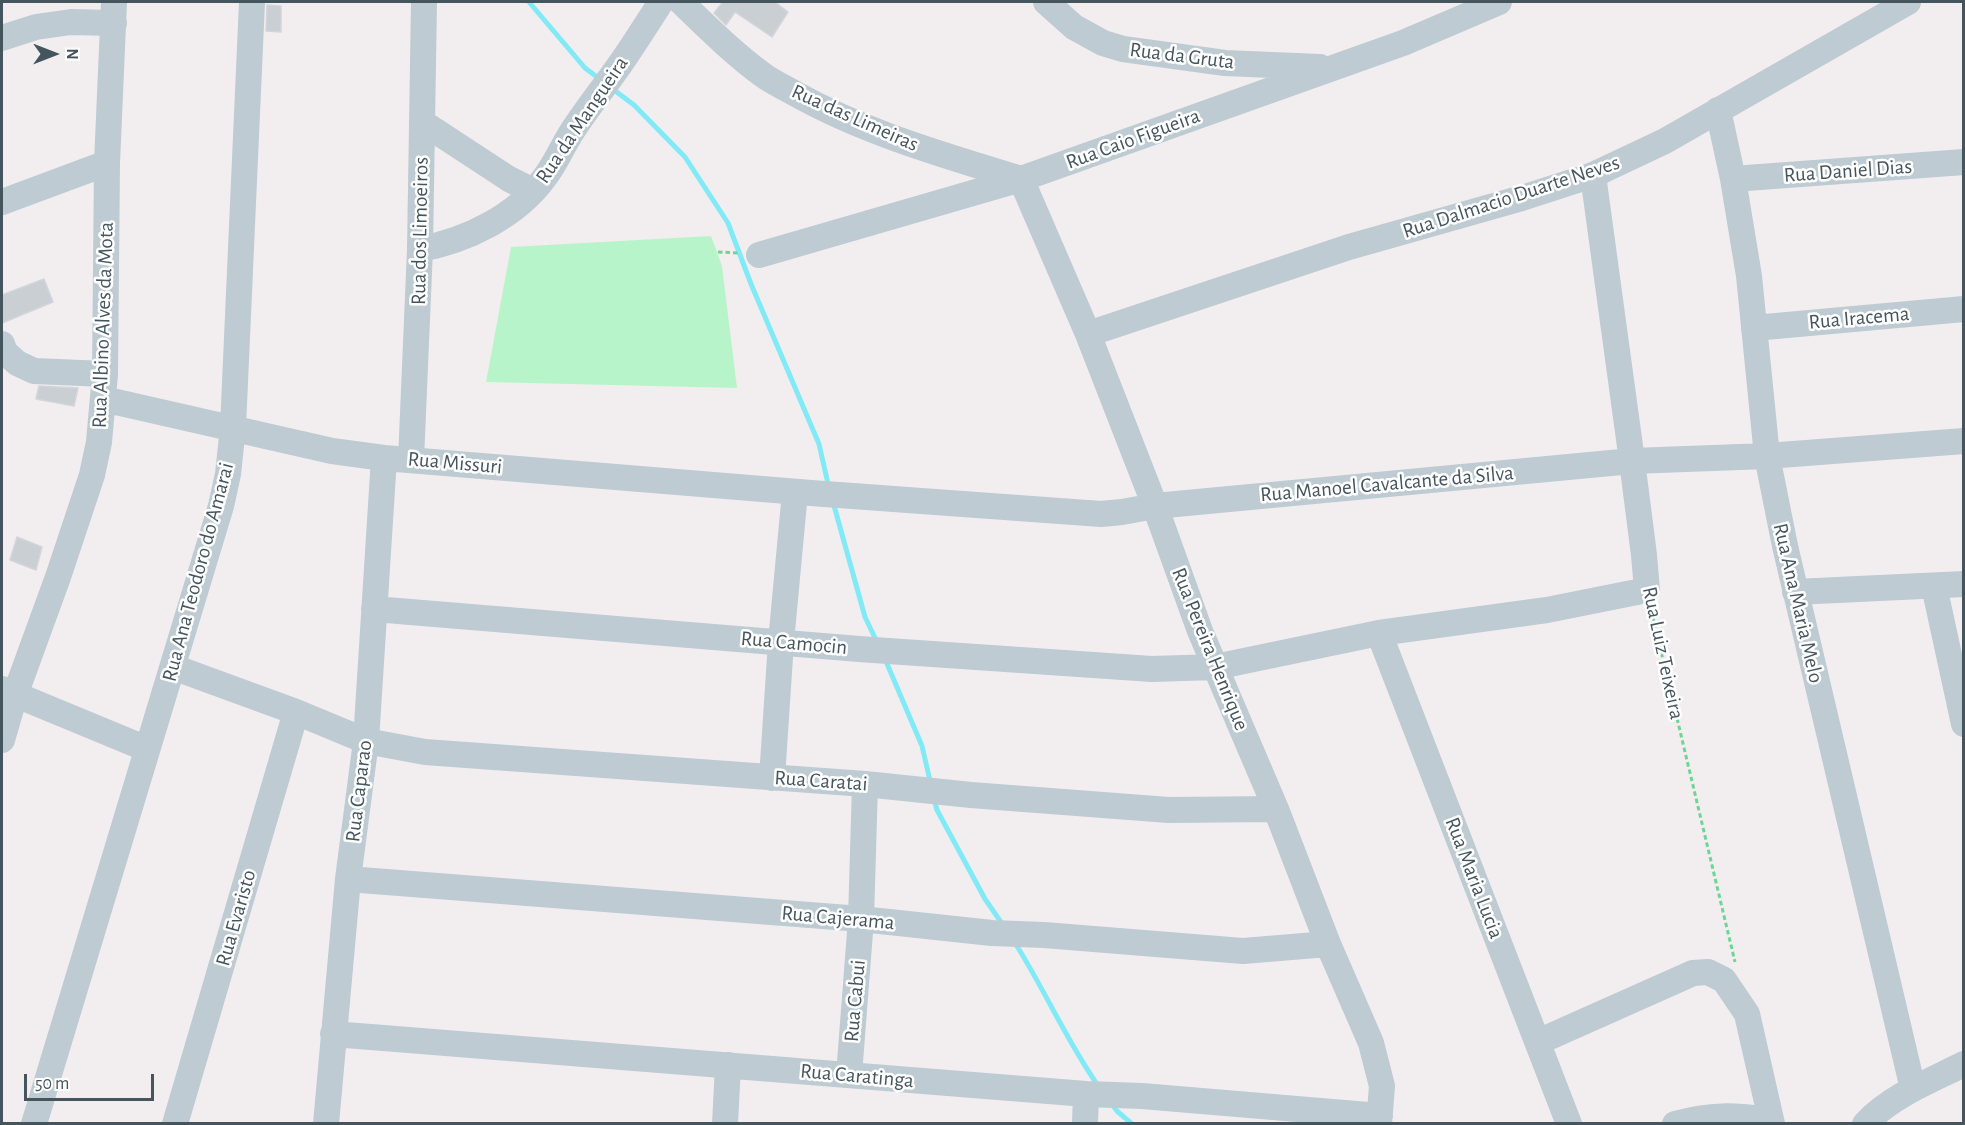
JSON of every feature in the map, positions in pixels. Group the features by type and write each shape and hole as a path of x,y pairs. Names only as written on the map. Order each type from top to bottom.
{"street":[{"name":"Rua Ana Teodoro do Amarai","path":"34,1124 173,667 221,506 228,474 233,427 252,2"},
{"name":"Rua dos Limoeiros","path":"411,460 420,249 424,2"},
{"name":"Rua da Mangueira","path":"420,249 444,245 466,236 494,221 533,191 545,177 573,130 661,2"},
{"name":"Rua das Limeiras","path":"681,2 711,32 764,76 819,107 877,132 1020,179"},
{"name":"Rua da Gruta","path":"1046,2 1074,27 1103,43 1123,49 1225,63 1332,68"},
{"name":"Rua Caio Figueira","path":"759,255 1020,179 1403,43 1499,2"},
{"name":"Rua Dalmacio Duarte Neves","path":"1088,334 1349,247 1522,198 1593,175 1665,141 1908,2"},
{"path":"2,38 36,27 114,12"},
{"name":"Rua Albino Alves da Mota","path":"2,740 8,692 58,577 92,475 99,441 104,387 107,304 107,163 114,12"},
{"name":"Rua Ana Maria Melo","path":"1718,110 1733,179 1749,276 1767,456 1795,592 1913,1089"},
{"path":"422,122 509,179 533,191"},
{"name":"Rua Daniel Dias","path":"1733,179 1964,162"},
{"path":"2,201 107,163"},
{"name":"Rua Luiz Teixeira","path":"1593,175 1632,460 1647,590"},
{"name":"Rua Pereira Henrique","path":"1020,179 1088,334 1155,506 1200,631 1276,809 1328,944 1371,1043 1382,1086 1380,1120"},
{"name":"Rua Iracema","path":"1754,328 1964,309"},
{"name":"Rua Missuri","path":"2,344 5,351 17,363 34,371 104,387 233,427 323,449 384,458 803,493"},
{"name":"Rua Manoel Cavalcante da Silva","path":"803,493 1101,514 1155,506 1632,460 1767,456 1964,441"},
{"name":"Rua Caparao","path":"326,1124 348,879 366,741 384,458"},
{"path":"772,778 781,642 803,493"},
{"path":"1795,592 1964,584"},
{"path":"1934,586 1963,719"},
{"name":"Rua Camocin","path":"374,609 859,649 1152,669 1215,667 1379,633 1547,610 1647,590"},
{"name":"Rua Maria Lucia","path":"1379,633 1569,1124"},
{"name":"Rua Caratai","path":"173,667 296,712 366,741 425,752 865,784 971,795 1169,810 1276,809"},
{"path":"8,692 147,749"},
{"name":"Rua Evaristo","path":"175,1124 296,712"},
{"name":"Rua Cabui","path":"849,1075 861,919 865,784"},
{"name":"Rua Cajerama","path":"348,879 861,919 993,933 1243,951 1328,944"},
{"path":"1538,1042 1693,973 1708,972 1724,980 1747,1014 1771,1122 1739,1116 1712,1116 1675,1124"},
{"name":"Rua Caratinga","path":"333,1034 1089,1094 1142,1096 1380,1120"},
{"path":"1865,1124 1874,1114 1913,1089 1964,1064"},
{"path":"725,1124 729,1065"},
{"path":"1085,1124 1089,1094"}],"path":[{"path":"718,252 724,252"},
{"name":"Rua Luiz Teixeira","path":"1647,590 1736,968"}],"green space":[{"path":"711,236 722,266 737,388 486,382 511,247"}],"building":[{"path":"721,2 775,2 788,12 772,37 735,12 726,25 714,13"},
{"path":"267,5 281,6 281,32 266,31"},
{"path":"44,279 53,302 2,323 2,295"},
{"path":"39,386 78,388 74,406 36,399"},
{"path":"17,537 42,547 36,570 10,560"}],"waterway":[{"path":"529,2 585,68 601,80"},
{"path":"610,87 634,105 685,157 728,223 751,284 819,444 829,488"},
{"path":"833,502 865,617 877,642"},
{"path":"885,659 922,746 931,785"},
{"path":"934,799 937,810 985,899 1003,925"},
{"path":"1015,943 1099,1087"},
{"path":"1110,1102 1132,1124"}]}
